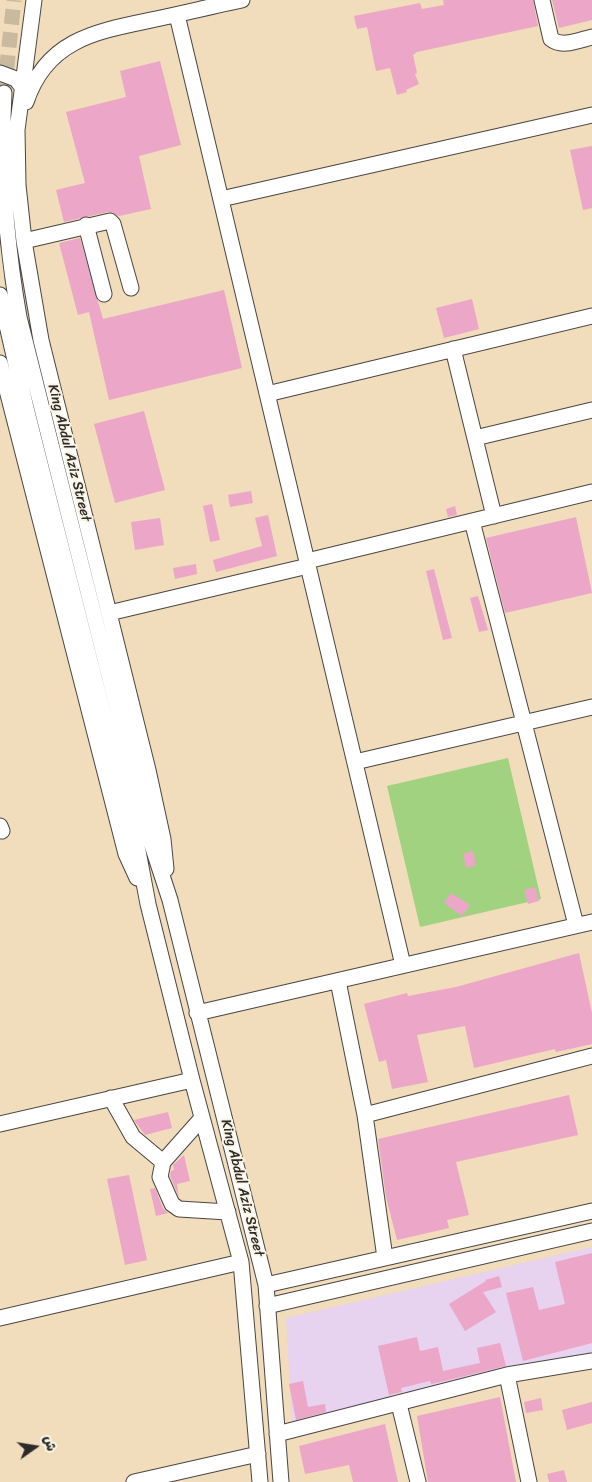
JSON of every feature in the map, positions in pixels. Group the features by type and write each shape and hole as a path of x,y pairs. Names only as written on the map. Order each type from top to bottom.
{"street":[{"name":"King Abdul Aziz Street","path":"34,0 18,130 18,185 24,241 41,340 163,839 170,900"},
{"path":"18,130 31,87 44,67 66,47 93,33 242,0"},
{"path":"542,0 551,39 565,44 592,38"},
{"path":"177,15 403,966"},
{"path":"0,73 16,79 22,87"},
{"name":"King Abdul Aziz Street","path":"4,93 2,180 8,257 19,317 151,842 170,900 266,1285 281,1482"},
{"path":"221,199 592,115"},
{"path":"24,241 106,220 113,224 131,288"},
{"path":"86,225 104,294"},
{"name":"King Abdul Aziz Street","path":"0,295 28,416 138,851 148,904 192,1080 241,1262 260,1482"},
{"path":"267,394 592,316"},
{"path":"454,350 494,516"},
{"name":"King Abdul Aziz Street","path":"0,363 3,391 126,854 148,904"},
{"path":"475,438 592,410"},
{"path":"109,613 592,492"},
{"path":"197,1013 587,926 524,723 472,521"},
{"path":"355,762 592,706"},
{"path":"338,981 365,1115 385,1258"},
{"path":"365,1115 592,1056"},
{"path":"0,1124 192,1080"},
{"path":"111,1098 133,1138 163,1162"},
{"path":"202,1118 163,1162 160,1178 172,1204 188,1211 228,1212"},
{"path":"266,1285 592,1211"},
{"path":"267,1306 592,1231"},
{"path":"0,1318 241,1262"},
{"path":"277,1434 507,1376 592,1361"},
{"path":"507,1376 529,1482"},
{"path":"399,1404 418,1482"},
{"path":"134,1482 258,1454"}],"shaded area":[{"path":"592,1247 592,1355 292,1421 286,1318"}],"green space":[{"path":"508,758 541,899 420,927 387,786"}],"building":[{"path":"443,0 533,0 538,26 417,52 413,55 417,73 415,74 419,84 406,90 407,92 397,95 390,68 376,71 367,27 357,29 354,16 420,3 422,9 444,5"},
{"path":"552,0 592,0 592,20 559,28"},
{"path":"160,61 181,145 139,156 151,209 119,216 108,212 64,222 56,190 85,183 66,112 126,97 120,71"},
{"path":"592,146 592,208 583,210 570,150"},
{"path":"80,238 103,319 224,290 242,368 109,400 89,312 78,315 59,243"},
{"path":"472,299 479,329 444,338 436,308"},
{"path":"144,411 165,490 115,503 94,424"},
{"path":"251,491 253,503 230,507 228,495"},
{"path":"212,504 220,540 210,542 203,506"},
{"path":"455,506 457,515 448,517 446,509"},
{"path":"268,515 277,556 216,572 213,560 262,546 255,518"},
{"path":"576,517 592,593 505,613 486,538"},
{"path":"160,518 164,545 135,550 131,522"},
{"path":"196,564 197,574 175,579 173,568"},
{"path":"434,569 452,638 443,640 426,571"},
{"path":"478,596 488,630 479,632 470,598"},
{"path":"473,851 476,865 466,868 463,854"},
{"path":"535,887 539,901 528,904 524,890"},
{"path":"451,893 470,905 462,916 444,903"},
{"path":"579,953 592,1013 592,1044 556,1052 555,1049 474,1068 465,1026 417,1035 428,1082 392,1089 386,1060 379,1062 364,1004 407,993 408,996 456,987"},
{"path":"569,1095 578,1135 456,1162 469,1215 447,1220 449,1228 397,1240 386,1197 378,1139"},
{"path":"168,1112 172,1128 145,1135 134,1120"},
{"path":"184,1155 190,1181 177,1184 179,1197 170,1176 171,1171 174,1170 173,1165"},
{"path":"129,1175 147,1260 125,1265 107,1179"},
{"path":"155,1188 163,1208 168,1213 156,1216 150,1189"},
{"path":"592,1253 592,1343 523,1361 506,1293 533,1287 539,1310 565,1304 555,1262"},
{"path":"499,1276 502,1287 483,1292 496,1312 465,1331 449,1304 485,1280"},
{"path":"417,1337 420,1351 438,1347 443,1371 480,1363 477,1348 500,1343 506,1366 431,1384 430,1381 401,1388 402,1392 389,1395 378,1346"},
{"path":"303,1381 308,1407 325,1404 326,1412 296,1420 289,1384"},
{"path":"500,1397 516,1482 428,1482 417,1416"},
{"path":"541,1398 543,1410 526,1413 524,1402"},
{"path":"592,1402 592,1423 567,1430 562,1410"},
{"path":"385,1424 398,1482 353,1482 349,1465 305,1474 299,1446"},
{"path":"564,1470 567,1482 549,1482 547,1474"}],"tunnel":[{"path":"4,93 14,0"}]}
